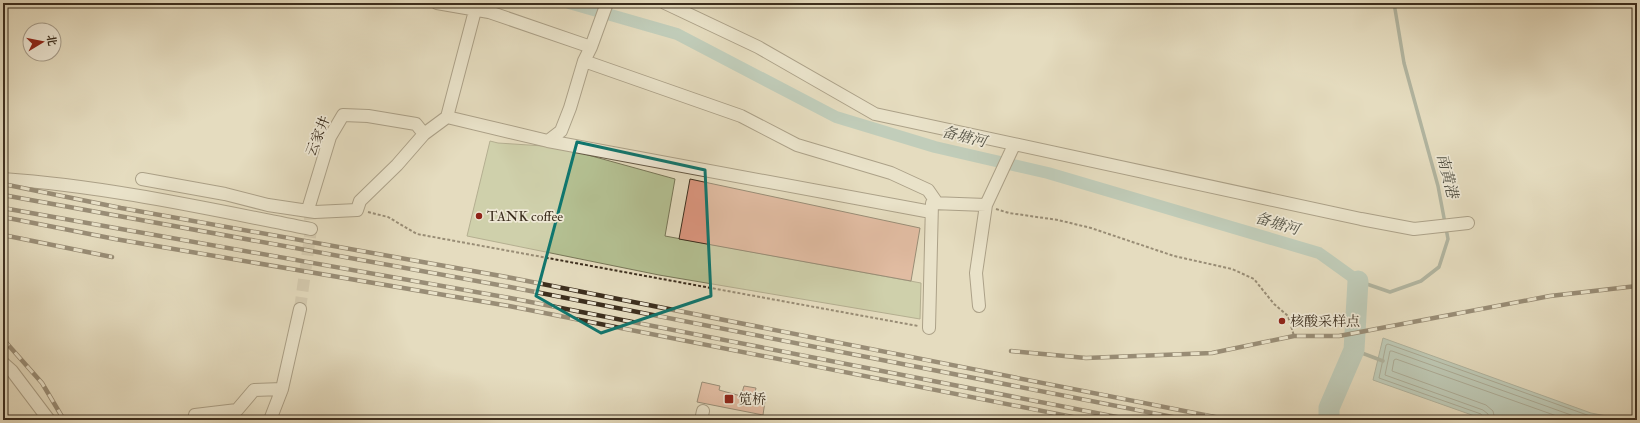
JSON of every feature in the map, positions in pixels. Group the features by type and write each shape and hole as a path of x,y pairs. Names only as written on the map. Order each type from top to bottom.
{"street":[{"path":"437,3 476,6 489,12 591,47"},
{"path":"548,141 560,131 570,108 584,61 591,47 607,3"},
{"path":"664,3 758,47 875,114 1011,151 1361,220 1414,229 1468,222"},
{"path":"142,179 225,194 268,205 315,212 357,210 360,200 397,165 424,134 448,117 476,6"},
{"path":"584,61 741,116 797,145 891,173 928,190 934,208 929,328"},
{"name":"云家井","path":"309,206 330,137 342,115 368,116 416,124 424,134"},
{"path":"448,117 548,141 934,208 988,200"},
{"path":"978,306 976,273 988,200 1011,151"},
{"path":"3,179 37,181 125,194 311,229"},
{"path":"270,420 282,390 300,309"},
{"path":"3,363 12,371 49,420"},
{"path":"194,420 195,415 237,410 254,390 282,390"}],"path":[{"path":"988,200 1009,213 1058,220 1091,228 1174,256 1232,269 1254,279 1274,304 1288,316 1294,336"},
{"path":"357,210 388,217 417,234 929,328"}],"highlighted area":[{"path":"577,142 705,170 711,296 601,333 536,296"}],"green space":[{"path":"490,141 498,143 559,147 675,179 665,236 921,283 920,319 659,275 467,236"}],"water":[{"path":"1383,338 1591,413 1617,418 1637,418 1637,420 1486,420 1373,380"}],"building":[{"path":"690,179 920,228 911,281 679,239"},
{"name":"笕桥","path":"702,382 720,386 719,390 741,396 744,386 756,388 754,397 765,401 763,415 697,402"}],"waterway":[{"name":"备塘河","path":"569,3 677,34 836,117 935,147 1048,173 1319,253 1358,281"},
{"name":"南黄港","path":"1358,281 1390,292 1421,281 1439,267 1448,239 1438,186 1404,63 1394,3"},
{"path":"1329,420 1329,408 1354,350 1358,281"},
{"path":"1354,350 1383,361"}],"tunnel":[{"path":"300,309 311,229 309,206"}],"railway":[{"path":"3,184 121,208 512,278 1230,420"},
{"path":"3,195 510,287 1188,420"},
{"path":"3,208 510,298 1132,420"},
{"path":"3,217 115,239 509,306 1088,420"},
{"path":"3,235 112,257"},
{"path":"1011,351 1086,358 1212,353 1294,336 1339,336 1550,296 1637,286"},
{"path":"3,339 42,383 64,420"}],"place":[{"name":"TANK coffee","path":"479,216"},
{"name":"核酸采样点","path":"1282,321"},
{"name":"笕桥","path":"729,399"}]}
